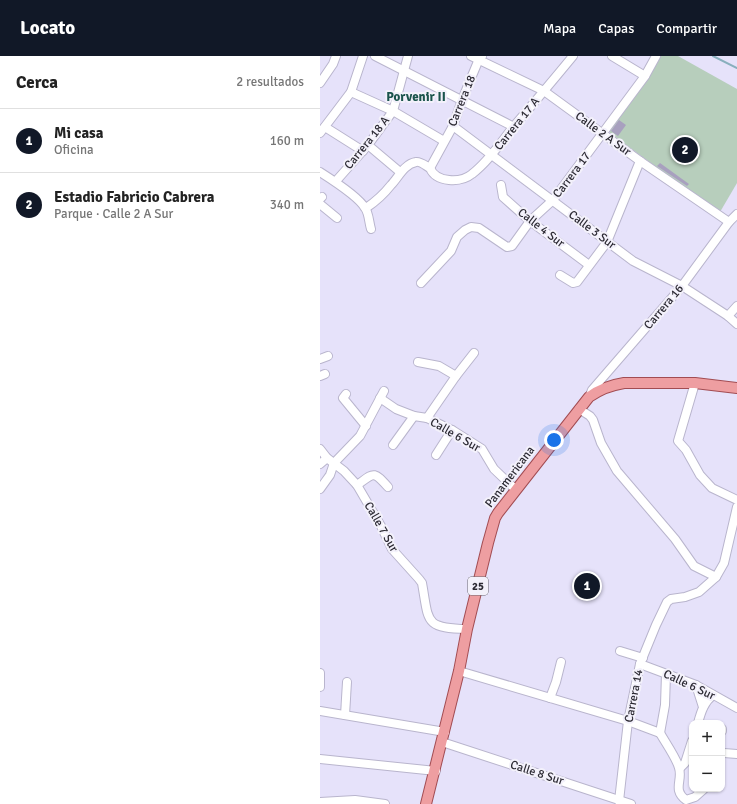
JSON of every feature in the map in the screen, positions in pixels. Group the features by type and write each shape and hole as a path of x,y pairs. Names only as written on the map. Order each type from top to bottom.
{"main road":[{"name":"Panamericana","path":"426,804 436,771 460,671 467,630 495,518 589,397 607,387 624,383 695,383 737,388"}],"street":[{"path":"320,83 333,64 336,56"},
{"path":"363,56 351,92 322,130 366,148 400,172"},
{"path":"375,56 514,127"},
{"name":"Carrera 18 A","path":"336,181 366,148 393,111 408,56"},
{"name":"Carrera 17 A","path":"430,168 431,172 440,178 452,181 462,180 472,175 492,155 573,56"},
{"path":"612,56 645,76"},
{"name":"Carrera 17","path":"421,283 451,251 457,237 465,230 479,228 507,247 512,246 530,222 553,200 645,76 656,56"},
{"name":"Calle 2 A Sur","path":"477,57 544,92 640,161 729,222"},
{"name":"Carrera 18","path":"430,168 453,126 477,57"},
{"path":"351,92 393,111 444,141"},
{"name":"Calle 3 Sur","path":"453,126 633,261 682,286 728,316 737,324"},
{"path":"560,275 573,283 577,282 607,242 640,161"},
{"path":"366,208 392,185 400,172 415,162 419,162 430,168"},
{"path":"320,172 336,181 366,208 371,229"},
{"name":"Calle 4 Sur","path":"501,185 502,197 530,222 589,266"},
{"path":"321,200 337,218"},
{"name":"Carrera 16","path":"589,397 592,390 682,286 729,222 737,214"},
{"path":"728,316 737,306"},
{"path":"427,418 474,353"},
{"path":"418,362 439,366 456,376"},
{"path":"695,383 678,441 686,450 700,475 712,488 737,500"},
{"name":"Calle 6 Sur","path":"366,426 382,395 396,409 414,416 427,418 452,430 482,449 494,469 516,490"},
{"path":"320,489 330,475 334,463 360,436 366,426 345,396"},
{"path":"580,409 593,420 601,444 617,471 675,539 694,566 716,577 724,563 737,507"},
{"path":"393,445 414,416"},
{"path":"436,455 452,430"},
{"name":"Calle 7 Sur","path":"320,449 327,458 344,471 357,485 381,526 392,550 422,583 428,618 433,624 443,628 467,630"},
{"path":"320,464 327,458"},
{"path":"357,485 374,474 377,475 388,487"},
{"name":"Carrera 14","path":"619,801 628,720 642,661 664,608 667,602 671,599 685,597 699,592 716,577"},
{"name":"Calle 6 Sur","path":"620,651 666,674 696,685 737,708"},
{"path":"550,698 561,662"},
{"path":"460,671 628,720 660,734 680,768 678,788 681,796 686,800 695,797 701,792"},
{"path":"320,673 320,687"},
{"path":"660,734 665,705 666,674"},
{"path":"345,715 347,682"},
{"path":"696,685 703,707"},
{"path":"699,720 703,707 713,695"},
{"name":"Calle 8 Sur","path":"320,711 345,715 444,737 619,801 631,804"},
{"path":"680,768 685,763 689,750"},
{"path":"725,753 737,754"},
{"path":"320,759 436,771"},
{"path":"320,802 355,800 385,804"}],"green space":[{"path":"661,56 678,56 737,89 737,183 720,212 717,212 610,133 609,129"}],"building":[{"path":"619,120 626,125 618,136 611,131"},
{"path":"660,163 689,184 687,186 657,166"}],"waterway":[{"path":"713,56 737,68"}],"place":[{"name":"Estadio Fabricio Cabrera","path":"685,150"},
{"name":"Mi casa","path":"587,586"}],"district":[{"name":"Porvenir II","path":"416,97"}]}
